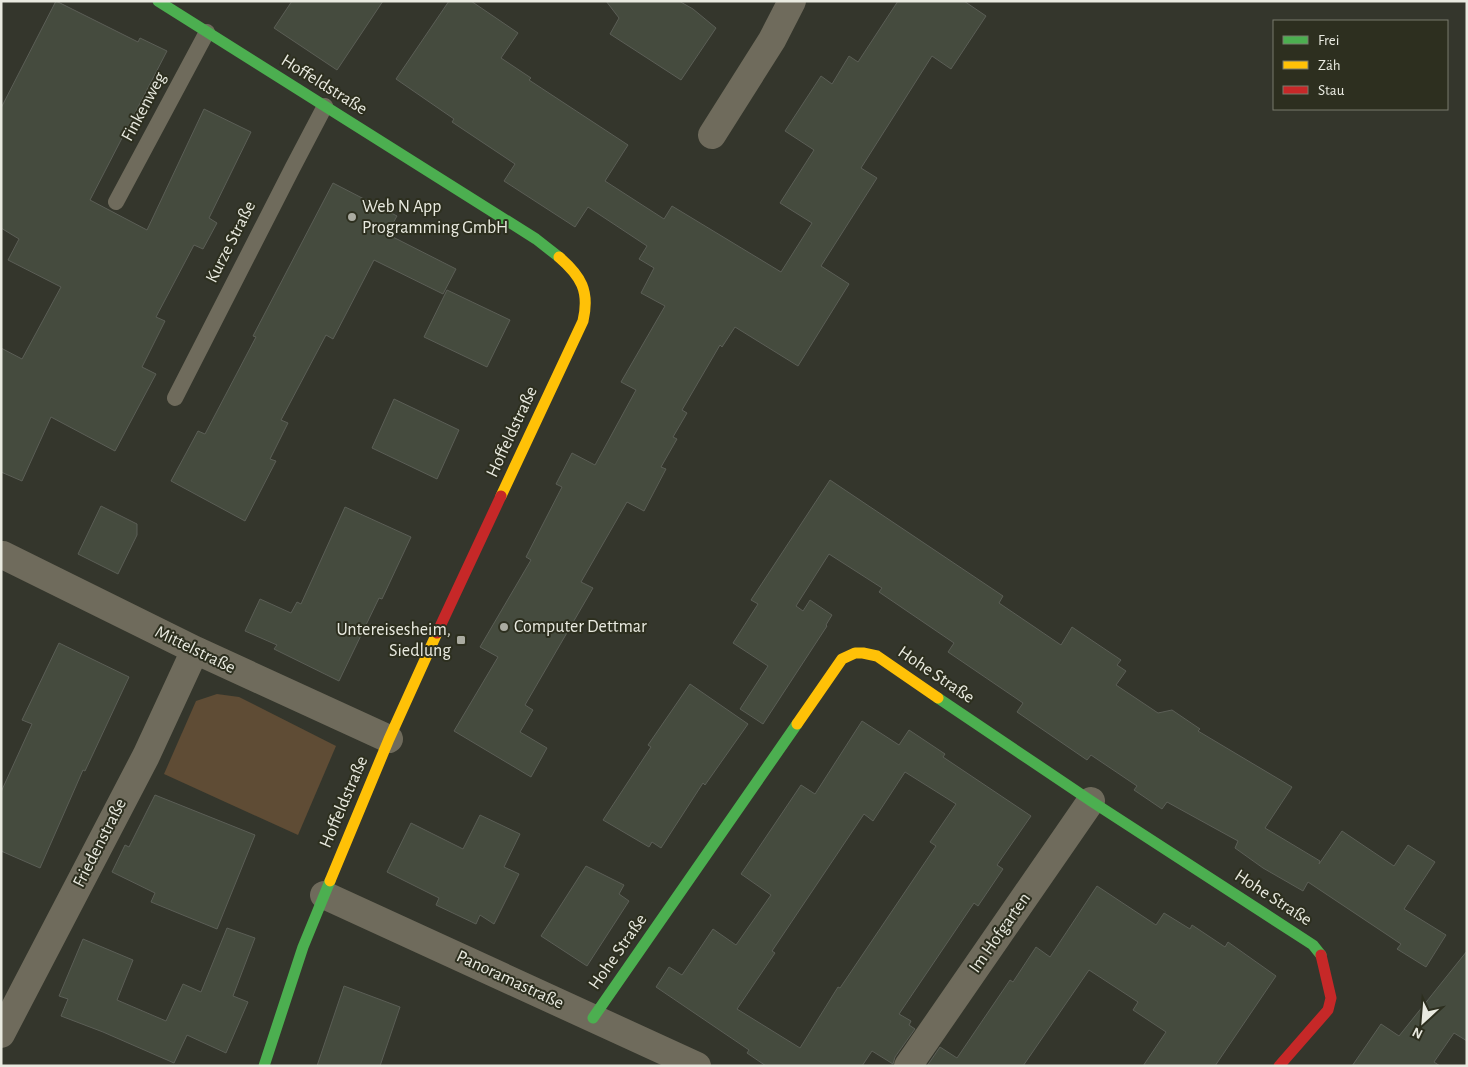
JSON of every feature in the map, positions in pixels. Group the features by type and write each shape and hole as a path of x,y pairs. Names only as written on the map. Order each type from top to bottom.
{"street":[{"name":"Hoffeldstraße","path":"158,1 536,239 565,261 580,280 586,300 581,327 439,628 389,739 303,947 264,1066"},
{"path":"712,135 772,40 792,1"},
{"name":"Mittelstraße","path":"3,555 195,650 389,739"},
{"name":"Friedenstraße","path":"1,1034 146,756 195,650"},
{"name":"Hohe Straße","path":"593,1018 842,659 852,654 863,652 876,656 1091,801 1313,945 1322,956 1331,998 1328,1010 1279,1066"},
{"name":"Im Hofgarten","path":"908,1066 1091,801"},
{"name":"Panoramastraße","path":"324,895 696,1066"}],"lane":[{"name":"Finkenweg","path":"116,202 207,32"},
{"name":"Kurze Straße","path":"175,398 292,167 326,106"}],"shaded area":[{"path":"217,694 239,697 336,746 298,835 164,774 196,701"}],"building":[{"path":"56,1 138,42 140,38 167,51 90,200 147,230 204,109 251,132 209,218 217,223 203,249 194,245 156,317 165,321 142,367 156,374 115,451 51,417 22,481 1,472 1,348 22,359 61,287 8,260 19,239 1,228 1,108"},
{"path":"292,1 383,1 337,70 274,28"},
{"path":"449,1 471,1 518,33 501,58 531,78 529,80 628,145 605,181 664,219 672,206 781,272 812,223 780,203 814,150 785,131 821,76 832,84 849,56 858,62 898,1 964,1 986,16 951,69 932,56 861,168 877,178 821,266 849,284 798,366 735,327 722,347 720,345 682,410 687,413 673,437 677,439 661,467 666,469 644,511 627,502 581,582 593,588 525,705 533,710 520,732 547,748 531,777 454,731 498,657 480,647 531,560 526,557 562,487 556,484 572,453 595,465 636,390 621,382 665,306 641,293 654,268 639,259 647,246 588,207 575,227 504,181 515,164 452,122 454,119 396,79"},
{"path":"606,1 679,1 693,9 716,28 681,80 610,34 619,18"},
{"path":"333,183 397,216 387,234 456,269 443,294 374,260 333,339 326,335 281,420 288,423 270,459 276,461 245,521 171,481 198,431 205,434 256,337 253,336"},
{"path":"447,290 510,320 487,367 424,337"},
{"path":"394,399 459,430 437,479 372,448"},
{"path":"830,480 1003,596 999,603 1061,645 1072,627 1121,660 1117,665 1126,671 1116,685 1158,713 1172,710 1200,729 1198,731 1292,787 1265,828 1320,861 1319,864 1342,831 1394,866 1408,845 1435,862 1404,909 1446,935 1426,967 1397,949 1401,944 1308,882 1303,891 1263,868 1235,848 1238,841 1167,802 1162,809 1134,790 1137,786 1091,755 1087,760 1017,712 1023,703 948,652 954,643 879,592 882,588 829,554 796,606 803,611 810,600 832,615 827,626 763,724 740,709 768,666 733,643 758,604 751,600"},
{"path":"101,506 137,524 137,535 118,574 78,554"},
{"path":"345,507 411,537 382,599 379,598 339,681 274,649 277,645 245,631 260,599 291,613 297,602 301,604"},
{"path":"59,643 129,677 85,771 83,770 40,868 1,851 1,792 32,724 22,720"},
{"path":"690,684 748,724 705,785 703,783 661,848 652,842 649,847 603,820 651,747 648,745"},
{"path":"862,721 899,745 909,730 945,754 943,757 1031,816 997,865 1003,869 978,906 974,903 899,1014 911,1021 909,1025 915,1029 895,1057 893,1064 872,1051 862,1066 766,1066 747,1053 749,1050 656,987 669,967 682,975 713,929 736,945 771,895 741,874 801,785 815,794","holes":["905,772 956,804 930,842 936,846 840,988 838,987 800,1048 737,1009 775,953 772,951 864,814 873,821"]},
{"path":"155,795 255,835 217,929 151,902 155,893 112,872 125,845 129,847"},
{"path":"480,815 520,834 504,867 519,874 494,924 480,915 476,924 436,905 439,898 387,872 411,823 463,849"},
{"path":"586,866 624,885 619,894 629,901 587,966 541,936"},
{"path":"1097,886 1156,925 1164,913 1190,929 1192,925 1225,947 1228,942 1276,976 1215,1066 1143,1066 1166,1032 1133,1010 1138,1002 1089,970 1023,1066 927,1066 940,1047 957,1058 1010,980 1013,982 1036,947 1050,957"},
{"path":"227,928 255,938 233,996 248,1002 226,1053 187,1035 174,1063 61,1016 68,999 59,996 83,939 133,960 117,1000 166,1021 183,984 201,992"},
{"path":"1467,951 1467,1041 1454,1033 1434,1062 1440,1066 1352,1066 1381,1024 1399,1036"},
{"path":"344,986 400,1007 380,1066 317,1066"}],"traffic: fast":[{"path":"158,1 536,239 559,257"},
{"path":"938,698 1091,801 1313,945 1321,955"},
{"path":"593,1018 797,724"},
{"path":"264,1066 303,947 330,881"}],"traffic: slow":[{"path":"501,496 583,321 585,301 582,285 573,271 559,257"},
{"path":"330,881 389,739 437,633"},
{"path":"797,724 842,659 855,653 877,656 938,698"}],"traffic: jam":[{"path":"437,633 501,496"},
{"path":"1279,1066 1328,1010 1331,998 1321,955"}],"place":[{"name":"Web N App Programming GmbH","path":"352,217"},
{"name":"Computer Dettmar","path":"504,627"},
{"name":"Untereisesheim, Siedlung","path":"461,640"}]}
